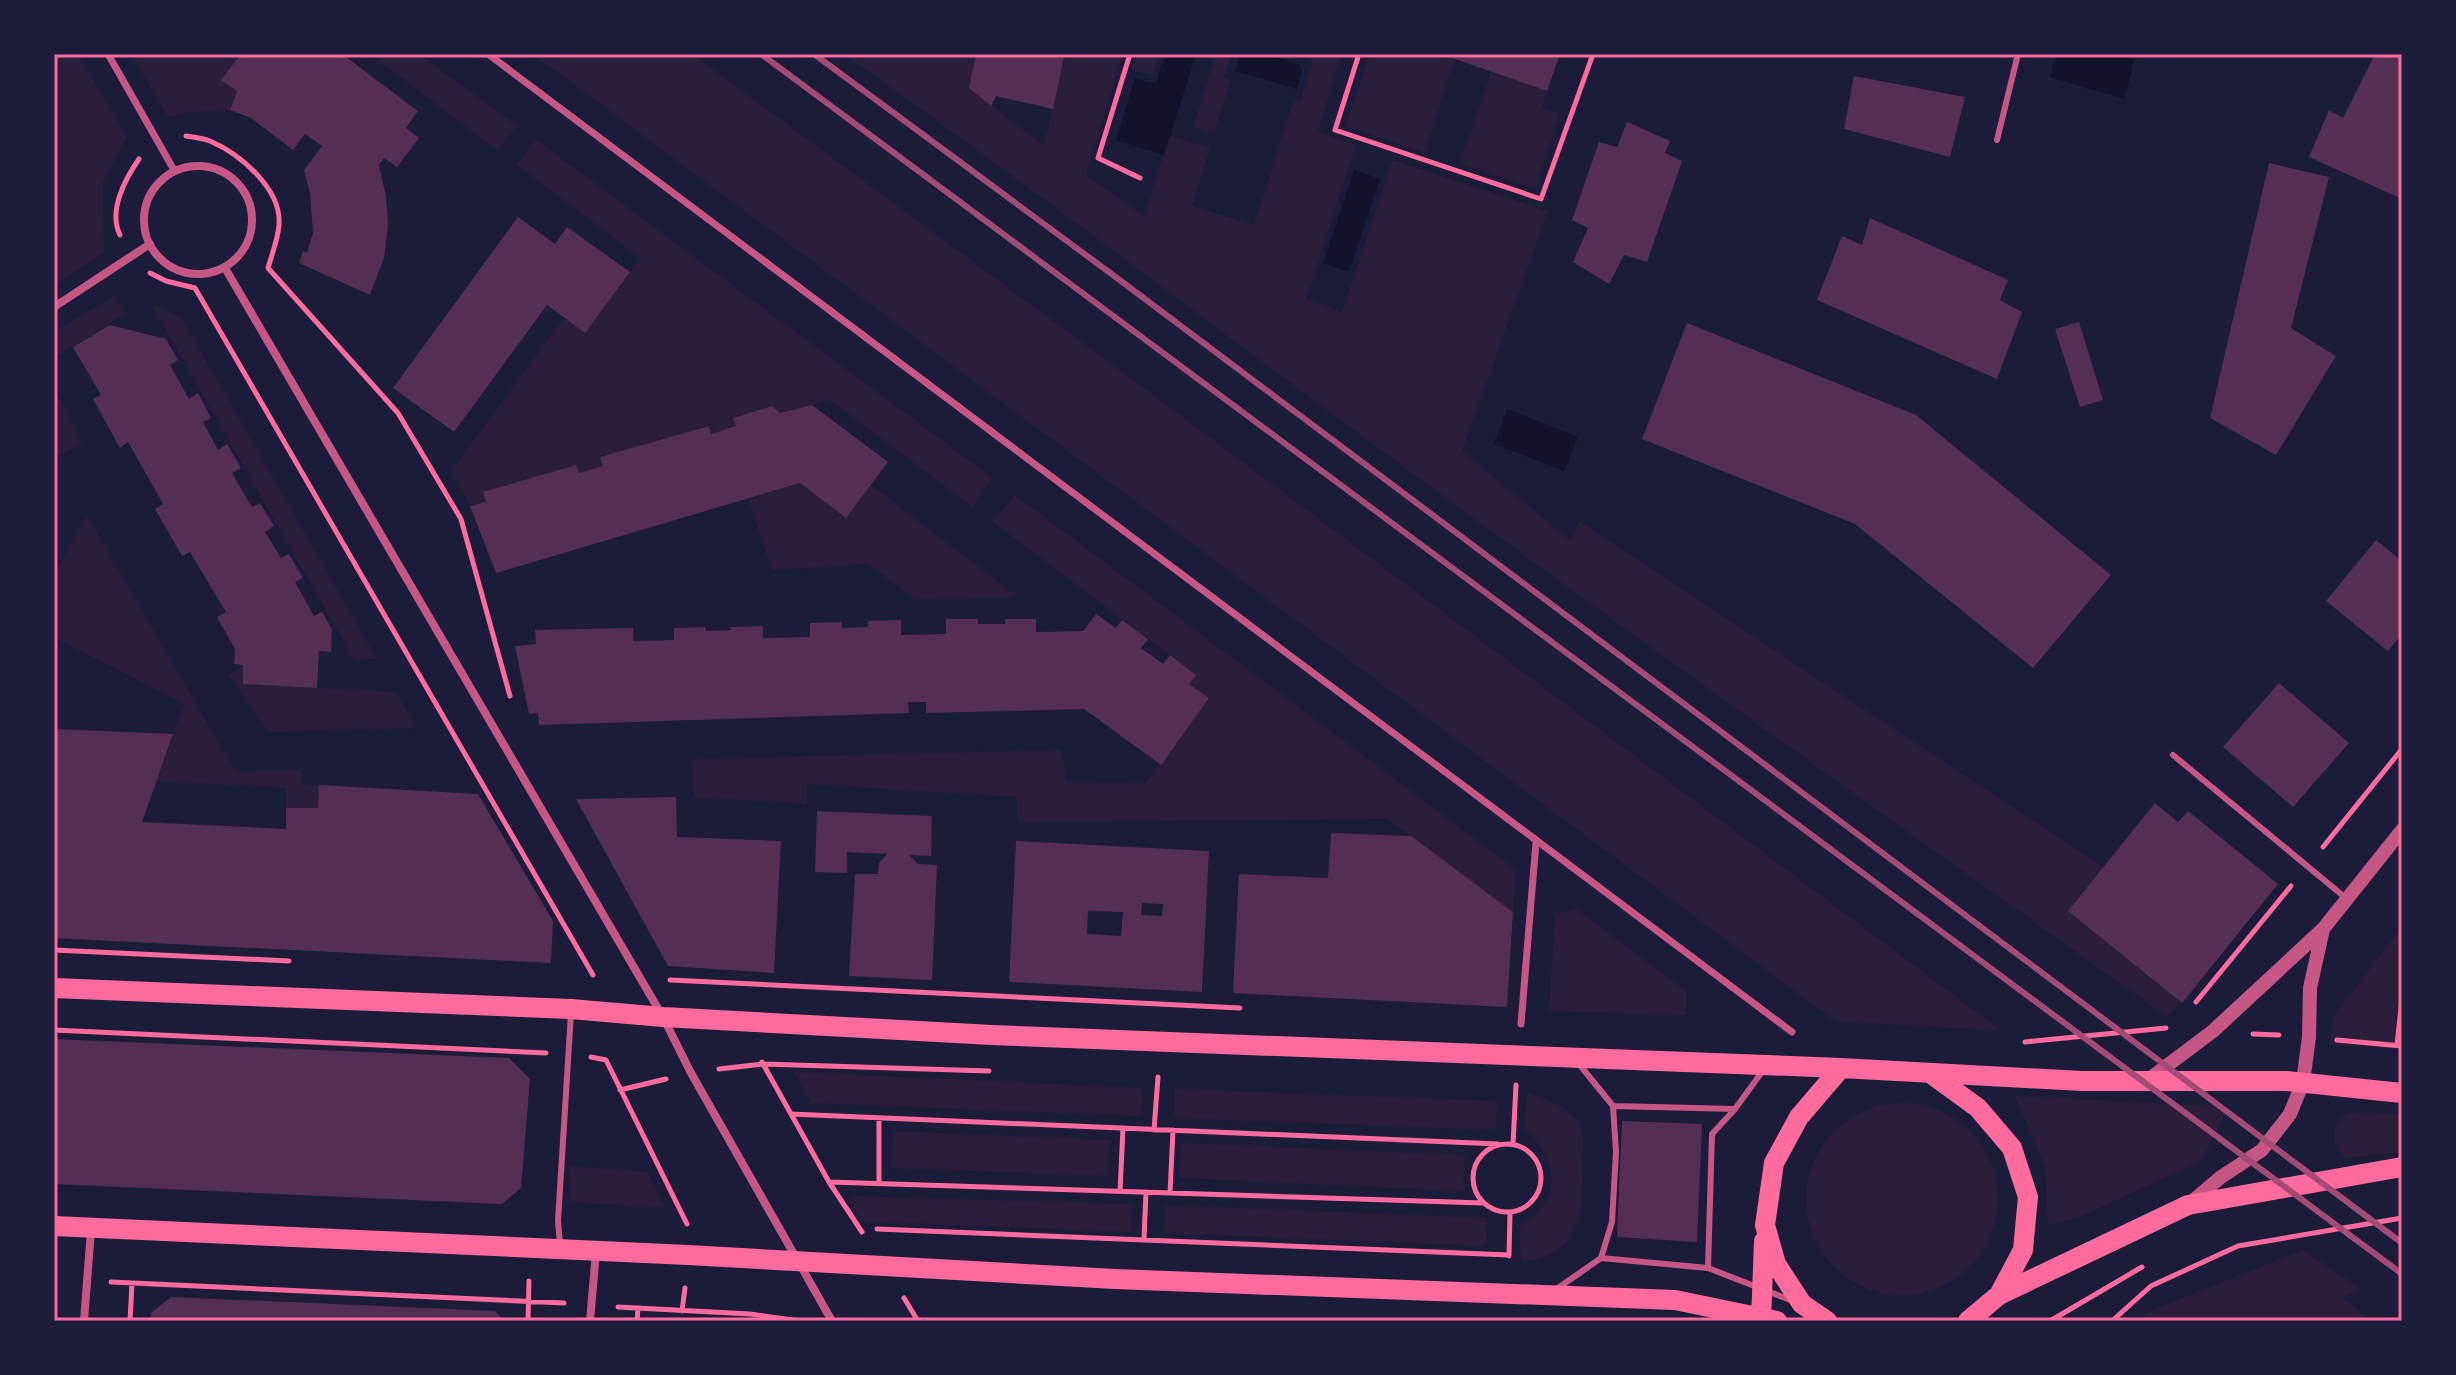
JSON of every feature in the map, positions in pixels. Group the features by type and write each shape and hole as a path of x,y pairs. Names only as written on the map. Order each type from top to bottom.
{"main road":[{"path":"54,988 571,1009 663,1017 1008,1035 1841,1068 2082,1081 2303,1082 2402,1093"},
{"path":"54,1226 1115,1279 1675,1300 1767,1320 1761,1289 1765,1225 1774,1163 1799,1117 1841,1068"},
{"path":"1930,1072 1978,1108 2012,1148 2028,1197 2023,1250 1999,1295"},
{"path":"1968,1321 1999,1295 2188,1205 2402,1167"},
{"path":"1765,1225 1776,1264 1802,1304 1827,1321"}],"street":[{"path":"108,54 174,170"},
{"path":"488,54 1792,1032"},
{"path":"194,165 215,168 233,179 246,195 252,214 250,236 241,254 225,268 200,275 176,270 156,255 150,244 145,233 144,208 155,186 174,170 194,165"},
{"path":"54,307 150,244"},
{"path":"225,268 663,1017 691,1073 832,1321"},
{"path":"2148,1080 2213,1031 2323,929 2402,830"},
{"path":"1521,1024 1536,842"},
{"path":"2188,1205 2221,1177 2262,1150 2290,1114 2303,1082 2309,1037 2310,988 2323,929"},
{"path":"84,1321 91,1227"},
{"path":"590,1321 596,1252"}],"lane":[{"path":"1997,140 2018,54"},
{"path":"2173,755 2347,899"},
{"path":"560,1250 558,1221 571,1009"},
{"path":"1548,1295 1601,1258 1612,1222 1616,1152 1613,1106 1575,1059"},
{"path":"1708,1268 1712,1134 1735,1109 1766,1066"},
{"path":"1613,1106 1735,1109"},
{"path":"1601,1258 1708,1268 1802,1304"}],"path":[{"path":"1130,54 1098,158 1140,178"},
{"path":"1359,54 1335,130 1541,199 1593,54"},
{"path":"517,707 509,694 461,519 398,413 268,268 280,222 272,195 254,171 222,147 207,140 181,135 143,154 120,195 115,226 131,256 144,270 155,276 195,288 593,975"},
{"path":"2195,1004 2402,749"},
{"path":"54,950 292,961"},
{"path":"577,974 1250,1009"},
{"path":"2397,1045 2402,999"},
{"path":"2024,1042 2176,1027"},
{"path":"54,1030 569,1054 606,1060 689,1228 675,1227"},
{"path":"620,1090 691,1073 763,1064 1000,1071"},
{"path":"1154,1130 1158,1077"},
{"path":"1483,1203 829,1182 791,1114 1513,1144 1531,1152 1541,1170 1540,1190 1529,1206 1510,1213 1496,1211 1483,1203 1475,1191 1472,1176 1476,1162 1485,1151 1498,1144"},
{"path":"879,1118 879,1183"},
{"path":"1120,1191 1123,1128"},
{"path":"1170,1193 1173,1130"},
{"path":"1144,1239 1146,1192"},
{"path":"2112,1321 2151,1286 2238,1246 2402,1218"},
{"path":"860,1229 1509,1255"},
{"path":"2050,1321 2145,1265"},
{"path":"86,1281 591,1304 750,1314 803,1321"},
{"path":"130,1321 132,1283"},
{"path":"528,1321 529,1302"},
{"path":"637,1321 638,1308"},
{"path":"750,1314 754,1321"}],"shaded area":[{"path":"54,54 78,54 127,137 103,182 104,253 54,285"},
{"path":"131,54 241,54 222,79 237,91 230,110 168,117"},
{"path":"370,54 419,54 517,126 497,150"},
{"path":"533,54 692,54 1152,394 2002,1031 1835,1021"},
{"path":"844,54 976,54 969,88 1044,146 1065,54 1123,54 1086,175 1144,216 1170,136 1210,148 1192,206 1254,225 1294,99 1300,101 1313,60 1296,54 1341,54 1318,132 1356,145 1306,300 1342,312 1392,160 1548,211 1462,451 1571,541 1579,521 2103,867 2068,911 2182,1003 2166,1016 1535,563"},
{"path":"1137,54 1160,54 1153,75 1132,70"},
{"path":"1165,54 1196,54 1164,155 1116,140 1135,78 1156,84"},
{"path":"1216,54 1231,54 1224,77 1231,80 1214,133 1193,127"},
{"path":"1240,54 1265,54 1299,64 1302,71 1297,89 1235,71"},
{"path":"1370,54 1439,54 1455,59 1424,153 1346,126"},
{"path":"2057,54 2118,54 2135,59 2124,99 2050,77"},
{"path":"1491,72 1547,91 1542,107 1560,113 1535,189 1460,163"},
{"path":"535,139 993,478 972,507 830,400 780,413 772,406 733,418 736,426 711,434 708,426 601,457 603,466 579,473 576,465 484,492 486,502 470,506 451,471 564,318 585,333 640,258 517,165"},
{"path":"1354,170 1380,179 1349,272 1323,263"},
{"path":"115,295 125,314 54,358 54,332"},
{"path":"151,304 181,317 377,659 354,659"},
{"path":"54,388 82,443 54,459"},
{"path":"1507,409 1578,437 1564,471 1494,444"},
{"path":"800,483 846,518 871,485 1018,597 915,599 868,564 772,570 748,499"},
{"path":"1015,495 1516,870 1513,912 1388,819 1017,822 1017,797 807,784 807,804 694,797 692,759 1062,750 1066,782 1145,783 1209,698 1189,684 1195,674 993,522"},
{"path":"87,515 235,771 301,770 302,785 319,785 318,808 286,808 286,788 157,781 184,704 54,637 54,576"},
{"path":"243,665 243,684 396,692 417,728 268,732 229,675"},
{"path":"1576,909 1686,991 1686,1015 1549,1011 1555,914"},
{"path":"2402,927 2402,1049 2329,1045 2333,1017"},
{"path":"794,1072 1143,1088 1141,1116 812,1103"},
{"path":"1175,1089 1497,1101 1496,1130 1174,1118"},
{"path":"1527,1093 1560,1106 1579,1124 1583,1141 1583,1194 1578,1221 1567,1240 1542,1258 1521,1261 1519,1227 1541,1209 1551,1185 1545,1155 1524,1129"},
{"path":"2015,1096 2229,1107 2202,1160 2078,1218 2048,1225 2045,1167"},
{"path":"1902,1103 1939,1110 1970,1131 1991,1162 1998,1199 1991,1236 1970,1267 1939,1288 1902,1295 1865,1288 1834,1267 1813,1236 1806,1199 1813,1162 1834,1131 1865,1110"},
{"path":"2347,1113 2402,1115 2402,1152 2345,1158 2335,1144 2335,1125"},
{"path":"893,1131 1109,1140 1108,1176 891,1168"},
{"path":"1181,1143 1465,1155 1463,1191 1179,1178"},
{"path":"570,1166 647,1172 666,1208 569,1202"},
{"path":"849,1196 1132,1204 1131,1232 860,1221"},
{"path":"1165,1205 1487,1218 1486,1246 1164,1233"},
{"path":"2303,1250 2360,1288 2343,1298 2371,1321 2141,1321 2150,1311"}],"building":[{"path":"241,54 342,54 418,111 406,128 419,138 397,167 384,158 379,165 386,196 388,226 384,258 370,295 299,263 303,251 307,253 313,233 310,193 304,170 322,146 305,134 293,150 251,118 230,110 237,91 221,80"},
{"path":"976,54 1052,54 1064,57 1053,109 996,96 991,106 969,88"},
{"path":"1441,54 1560,54 1547,91"},
{"path":"2375,54 2402,54 2402,199 2309,157 2329,110 2343,118"},
{"path":"1854,76 1965,97 1950,157 1844,129"},
{"path":"1627,122 1670,141 1665,153 1682,161 1647,262 1624,255 1609,284 1573,262 1588,228 1572,220 1599,142 1617,147"},
{"path":"2269,163 2329,177 2291,328 2336,356 2276,455 2210,418"},
{"path":"518,217 555,244 567,227 630,272 585,333 547,305 454,432 393,388"},
{"path":"1870,218 2008,280 2000,300 2022,312 1997,379 1817,300 1842,236 1862,245"},
{"path":"2079,322 2103,400 2080,407 2055,329"},
{"path":"1687,323 1916,415 2111,575 2033,668 1855,524 1642,439"},
{"path":"110,325 166,339 178,360 170,365 189,399 198,393 211,418 203,422 218,450 227,444 241,468 232,473 252,507 260,503 274,526 265,532 281,558 289,554 303,578 295,582 314,616 322,612 332,629 331,652 319,651 317,688 243,684 243,665 234,664 235,649 217,617 226,612 190,552 182,556 155,509 163,504 128,442 120,448 93,399 101,395 73,347"},
{"path":"812,405 888,462 846,518 800,483 496,573 470,506 486,502 483,492 576,465 579,473 603,466 600,457 709,426 711,434 736,426 733,418 772,406 780,413"},
{"path":"2376,540 2402,561 2402,634 2388,651 2326,601"},
{"path":"1096,614 1116,628 1122,620 1148,639 1141,648 1163,664 1170,655 1196,675 1189,684 1209,698 1161,765 1084,709 926,713 926,702 908,702 909,713 539,725 538,713 529,714 515,646 536,644 535,630 633,628 633,641 674,640 674,628 705,627 706,631 763,626 763,638 810,637 810,623 842,622 842,628 868,627 868,621 901,620 901,635 946,634 946,619 978,619 978,624 1005,624 1005,619 1036,619 1036,632 1083,631"},
{"path":"2279,683 2349,743 2293,807 2223,747"},
{"path":"54,729 173,734 142,822 286,829 286,808 318,808 319,785 478,794 553,921 551,963 54,938"},
{"path":"676,797 677,837 781,841 774,973 668,966 576,799"},
{"path":"2155,803 2178,822 2188,811 2278,884 2182,1003 2068,911"},
{"path":"817,811 932,816 931,856 909,855 918,864 937,865 932,980 849,976 855,874 878,874 879,863 887,854 847,852 847,873 815,872"},
{"path":"1331,833 1411,836 1513,912 1507,1007 1233,993 1239,874 1328,878"},
{"path":"1016,841 1209,851 1202,992 1009,982","holes":["1142,903 1163,904 1162,916 1141,915","1088,911 1123,912 1121,936 1087,934"]},
{"path":"54,1039 509,1058 530,1079 521,1188 502,1204 54,1184"},
{"path":"1622,1121 1702,1124 1697,1242 1617,1237"},
{"path":"171,1297 495,1311 504,1321 151,1321 151,1313"}],"railway":[{"path":"761,54 2402,1274"},
{"path":"814,54 2402,1243"}]}
